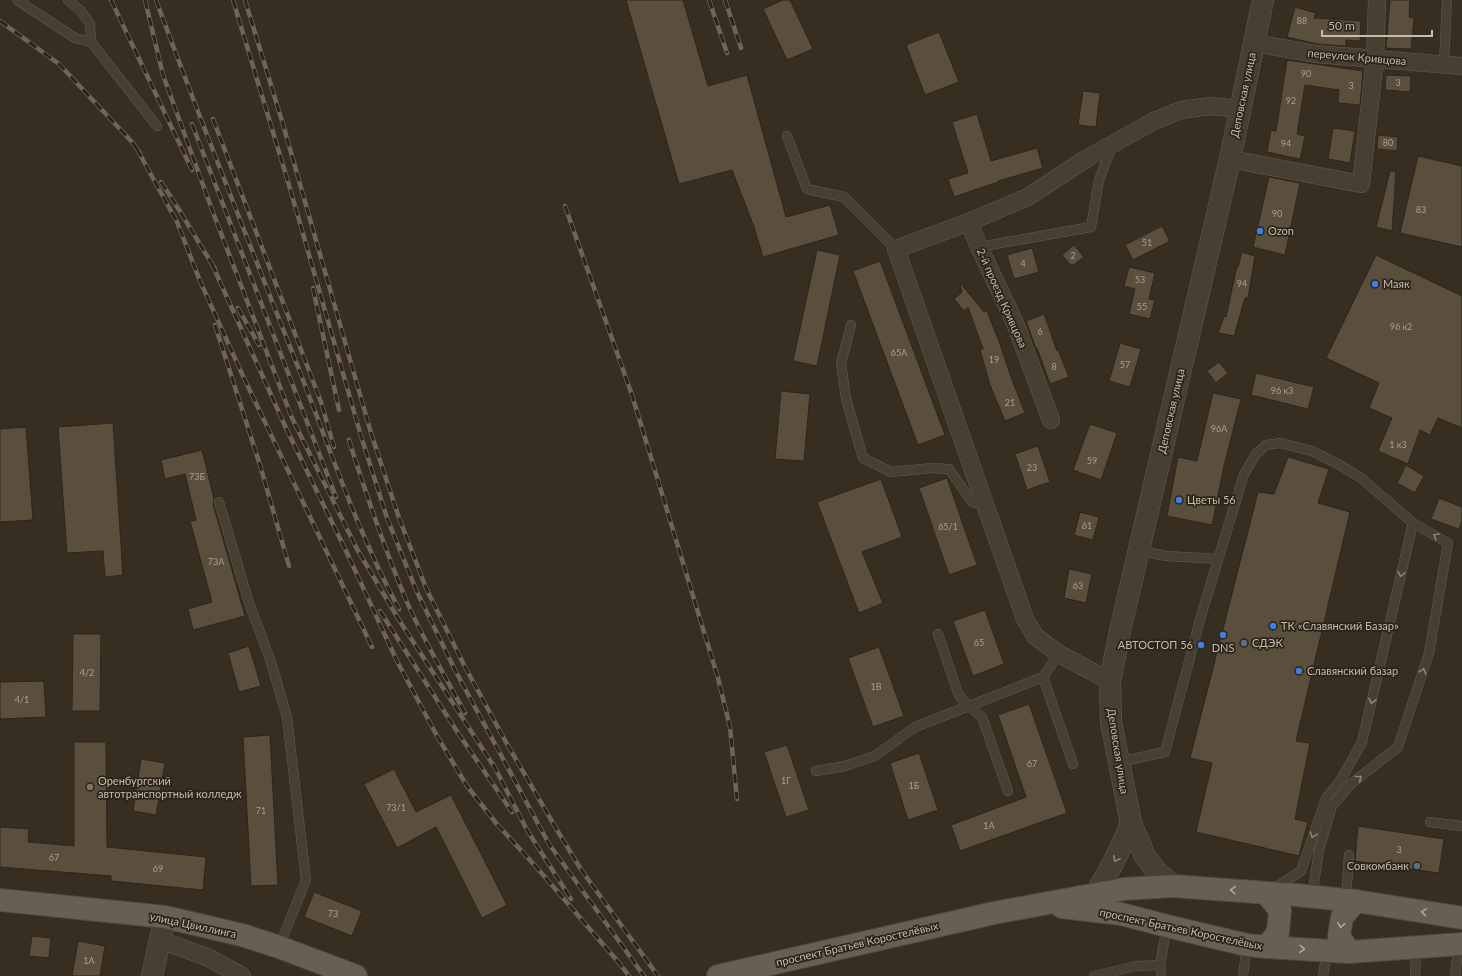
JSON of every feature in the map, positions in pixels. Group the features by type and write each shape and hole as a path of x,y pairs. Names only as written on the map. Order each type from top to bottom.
{"main road":[{"name":"проспект Братьев Коростелёвых","path":"718,976 994,912 1043,905 1124,889 1173,886 1266,893 1301,891 1462,918"},
{"path":"1257,946 1278,932 1280,910 1266,893"},
{"name":"улица Цвиллинга","path":"0,900 165,917 242,935 279,947 356,976"},
{"path":"1349,952 1339,936 1342,917 1351,900"},
{"name":"проспект Братьев Коростелёвых","path":"1043,905 1121,914 1257,946 1349,952 1460,944"}],"street":[{"name":"Деповская улица","path":"1173,886 1157,872 1145,856 1131,823 1111,722 1110,681 1230,159 1263,0"},
{"path":"1230,159 1361,184 1375,58 1377,0"},
{"name":"переулок Кривцова","path":"1254,43 1316,54 1462,66"},
{"path":"1110,681 1059,654 1035,636 1025,619 896,249 969,222 1028,197 1084,160 1154,122 1181,110 1210,106 1240,109"},
{"name":"2-й проезд Кривцова","path":"969,222 979,247 1015,323 1051,420"},
{"path":"1095,894 1122,848 1131,823"},
{"path":"152,976 165,917"},
{"path":"160,940 206,957 242,976"}],"lane":[{"path":"17,0 75,38 91,42"},
{"path":"68,0 81,11 90,24 91,42 157,126"},
{"path":"1444,64 1447,0"},
{"path":"787,136 808,189 844,197 896,249"},
{"path":"979,247 1091,227 1099,180 1112,146"},
{"path":"851,325 841,364 846,399 864,458 891,472 932,468 949,469 972,502 986,506"},
{"path":"1119,762 1165,752 1201,616 1218,559 1244,474 1256,454 1266,445 1280,443 1297,446 1312,451 1340,465 1361,478 1413,523 1448,543 1429,653 1398,747 1352,783 1332,806 1318,850 1301,891"},
{"path":"219,502 248,603 270,659 287,717 306,880 279,947"},
{"path":"1301,891 1301,871 1326,798 1342,778 1362,742 1413,523"},
{"path":"1139,551 1166,556 1218,559"},
{"path":"938,634 959,696 982,717 1008,791"},
{"path":"816,770 845,766 875,756 916,727 1043,677 1059,654"},
{"path":"1043,677 1073,764"},
{"path":"1430,822 1462,826"},
{"path":"1349,855 1351,900"},
{"path":"1266,893 1301,871"},
{"path":"1161,976 1160,965 1167,926"},
{"path":"1458,970 1460,944"},
{"path":"1243,976 1257,946"},
{"path":"1415,976 1416,947"},
{"path":"1323,976 1327,951"},
{"path":"1094,976 1136,966 1160,965"}],"building":[{"path":"626,0 683,0 708,86 747,75 786,217 830,205 839,235 763,257 754,227 732,170 679,184"},
{"path":"783,0 790,0 813,49 787,60 763,9"},
{"path":"1390,0 1410,0 1409,17 1414,18 1411,49 1386,48"},
{"path":"1295,7 1316,13 1314,18 1361,21 1360,41 1346,40 1346,46 1317,44 1287,37"},
{"path":"939,32 959,82 925,95 906,45"},
{"path":"1287,60 1363,71 1360,105 1338,103 1339,90 1305,85 1297,134 1305,136 1300,159 1267,152 1271,130 1276,131"},
{"path":"1386,75 1411,76 1410,92 1385,90"},
{"path":"1083,91 1100,93 1096,127 1078,125"},
{"path":"977,114 991,161 1037,148 1043,168 998,181 954,197 948,179 968,173 952,122"},
{"path":"1333,128 1355,131 1350,163 1328,159"},
{"path":"1378,135 1398,137 1397,151 1377,149"},
{"path":"1418,156 1462,166 1462,247 1400,233"},
{"path":"1390,171 1396,172 1392,231 1376,227"},
{"path":"1269,177 1300,183 1285,255 1253,247"},
{"path":"1162,226 1170,241 1133,260 1125,245"},
{"path":"1074,245 1084,257 1072,266 1062,255"},
{"path":"1032,248 1039,272 1014,279 1007,255"},
{"path":"817,250 840,255 817,366 793,361"},
{"path":"1242,252 1255,256 1248,298 1245,298 1234,336 1218,333 1224,316 1226,317 1237,266 1238,267"},
{"path":"1376,255 1462,296 1462,428 1438,418 1430,435 1420,430 1408,464 1378,451 1392,418 1369,408 1379,383 1326,358"},
{"path":"880,261 945,435 918,445 853,271"},
{"path":"1129,267 1155,273 1149,299 1155,300 1150,319 1129,314 1135,289 1124,286"},
{"path":"961,284 984,312 987,311 1025,413 1005,421 990,385 980,350 983,349 968,307 964,311 954,299 962,292"},
{"path":"1044,314 1057,351 1058,350 1069,377 1050,384 1026,321"},
{"path":"1120,343 1141,349 1130,387 1109,381"},
{"path":"1219,362 1228,373 1216,383 1207,371"},
{"path":"1256,373 1314,387 1308,409 1251,395"},
{"path":"781,391 810,394 804,461 775,459"},
{"path":"1213,393 1241,399 1224,466 1212,525 1167,516 1178,457 1197,461"},
{"path":"113,423 123,575 105,577 103,551 67,553 58,427"},
{"path":"1090,424 1117,433 1101,480 1073,470"},
{"path":"26,427 33,520 0,522 0,429"},
{"path":"1038,446 1050,482 1027,490 1015,454"},
{"path":"202,450 214,499 213,504 245,616 193,630 188,609 212,602 190,521 196,520 185,474 165,479 161,460"},
{"name":"ТК «Славянский Базар»","path":"1288,457 1329,469 1318,503 1350,512 1296,741 1310,743 1295,819 1308,822 1299,856 1196,832 1212,763 1190,758 1258,492 1274,494"},
{"path":"1406,465 1424,476 1415,493 1397,483"},
{"path":"947,478 977,565 949,575 919,488"},
{"path":"881,479 902,537 862,552 883,603 859,613 817,502"},
{"path":"1439,498 1462,507 1462,521 1459,529 1431,519"},
{"path":"1080,512 1099,517 1093,540 1074,535"},
{"path":"1069,569 1092,574 1086,603 1064,598"},
{"path":"985,610 1004,664 973,676 953,621"},
{"path":"73,634 101,634 100,711 72,711"},
{"path":"249,646 261,686 239,692 228,653"},
{"path":"879,647 904,716 873,727 848,658"},
{"path":"44,681 46,717 0,719 0,682"},
{"path":"1029,704 1067,813 960,851 951,825 1026,797 998,715"},
{"path":"270,735 278,885 251,886 243,737"},
{"path":"74,742 106,742 107,847 206,857 203,890 111,881 111,876 0,867 0,827 29,829 28,842 74,846"},
{"path":"787,745 809,810 786,817 764,752"},
{"path":"919,753 938,810 908,820 890,763"},
{"path":"141,759 165,763 156,815 133,811"},
{"path":"394,769 416,812 451,795 507,905 482,918 436,827 397,848 364,784"},
{"path":"1358,826 1444,839 1439,873 1355,861"},
{"path":"314,892 362,911 352,936 304,917"},
{"path":"32,936 51,938 49,958 29,956"},
{"path":"78,941 105,946 100,976 72,976"}],"railway":[{"path":"111,0 192,170"},
{"path":"145,0 163,75 214,215 292,418 357,549 399,620 495,768"},
{"path":"156,0 346,492 384,580 399,609"},
{"path":"233,0 289,185 361,436 387,518 417,592 455,670 549,844 644,976"},
{"path":"245,0 282,121 371,433 398,515 426,588 464,665 507,744 560,835 582,871 658,976"},
{"path":"709,0 727,53"},
{"path":"725,0 741,48"},
{"path":"0,21 59,64 132,142 140,153"},
{"path":"213,119 321,402 334,447"},
{"path":"192,124 336,497"},
{"path":"137,149 177,222 200,281 243,376 372,647"},
{"path":"161,182 215,269"},
{"path":"565,206 632,395 718,678 730,727 737,799"},
{"path":"212,264 286,428 347,553 397,661 437,736 467,786 496,823 620,964"},
{"path":"313,288 339,410"},
{"path":"238,308 259,345"},
{"path":"215,325 260,465 289,566"},
{"path":"349,440 390,560 406,600 427,643 465,713"},
{"path":"380,611 458,733 512,812"},
{"path":"493,764 527,830 571,899"},
{"path":"617,960 629,976"}],"place":[{"name":"Ozon","path":"1260,231"},
{"name":"Маяк","path":"1375,284"},
{"name":"Цветы 56","path":"1179,500"},
{"name":"ТК «Славянский Базар»","path":"1273,626"},
{"name":"DNS","path":"1223,635"},
{"name":"СДЭК","path":"1244,643"},
{"name":"АВТОСТОП 56","path":"1201,645"},
{"name":"Славянский базар","path":"1299,671"},
{"name":"Оренбургский автотранспортный колледж","path":"90,787"},
{"name":"Совкомбанк","path":"1417,866"}]}
